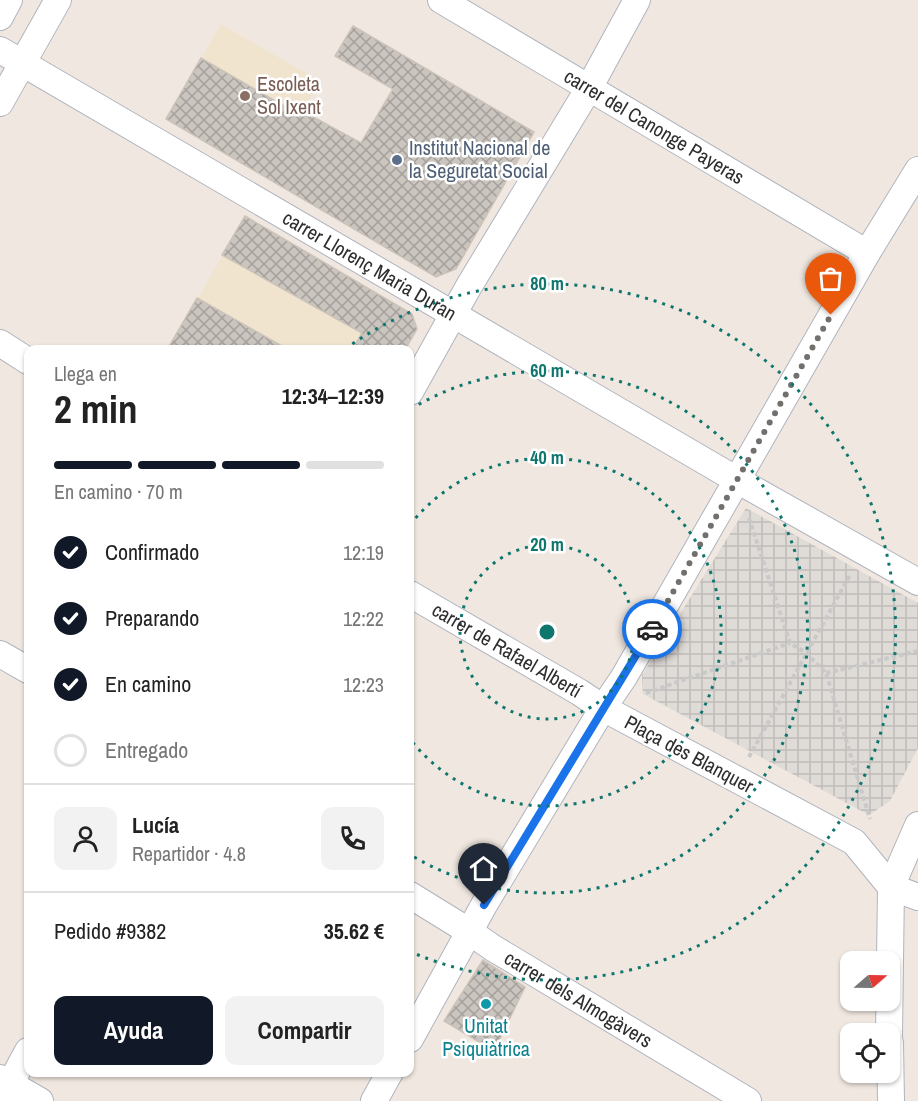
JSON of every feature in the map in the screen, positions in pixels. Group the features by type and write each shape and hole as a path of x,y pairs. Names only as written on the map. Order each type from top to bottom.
{"street":[{"path":"0,17 9,0"},
{"path":"0,103 58,0"},
{"name":"carrer del Canonge Payeras","path":"441,0 867,253"},
{"path":"414,385 453,314 589,88 637,0"},
{"name":"carrer Llorenç Maria Duran","path":"0,50 737,480"},
{"name":"Plaça des Blanquer","path":"891,887 854,842 603,708 624,677 867,253 918,170"},
{"path":"0,343 24,358"},
{"path":"737,480 918,582"},
{"name":"carrer de Rafael Albertí","path":"414,596 603,708"},
{"path":"0,654 24,668"},
{"path":"414,1032 484,905 603,708"},
{"path":"889,1023 891,887 918,825"},
{"path":"891,887 918,897"},
{"name":"carrer dels Almogàvers","path":"414,897 493,948 748,1101"},
{"path":"24,1058 6,1087 40,1101"},
{"path":"374,1101 387,1077"},
{"path":"891,1083 891,1101"}],"path":[{"path":"737,480 790,643 807,653 826,673 872,825"},
{"path":"736,779 863,551"},
{"path":"643,694 790,643"},
{"path":"826,673 918,651"}],"shaded area":[{"name":"Escoleta Sol Ixent","path":"221,24 320,81 266,176 166,119"},
{"path":"245,216 412,314 417,329 407,345 282,345 198,298"},
{"path":"746,508 918,603 918,748 890,801 869,815 643,694 642,675"}],"building":[{"name":"Institut Nacional de la Seguretat Social","path":"353,26 534,132 456,269 436,277 166,119 201,58 284,106 286,102 361,143 393,89 335,56"},
{"path":"245,216 412,314 417,329 408,345 355,345 362,333 222,255"},
{"path":"197,298 280,345 170,345"},
{"name":"Unitat Psiquiàtrica","path":"483,960 525,987 494,1051 444,1021"}],"way so far":[{"path":"652,629 831,315"}],"place":[{"name":"Escoleta Sol Ixent","path":"245,96"},
{"name":"Institut Nacional de la Seguretat Social","path":"397,160"},
{"name":"Unitat Psiquiàtrica","path":"486,1004"}],"route":[{"path":"484,905 652,629"}]}
